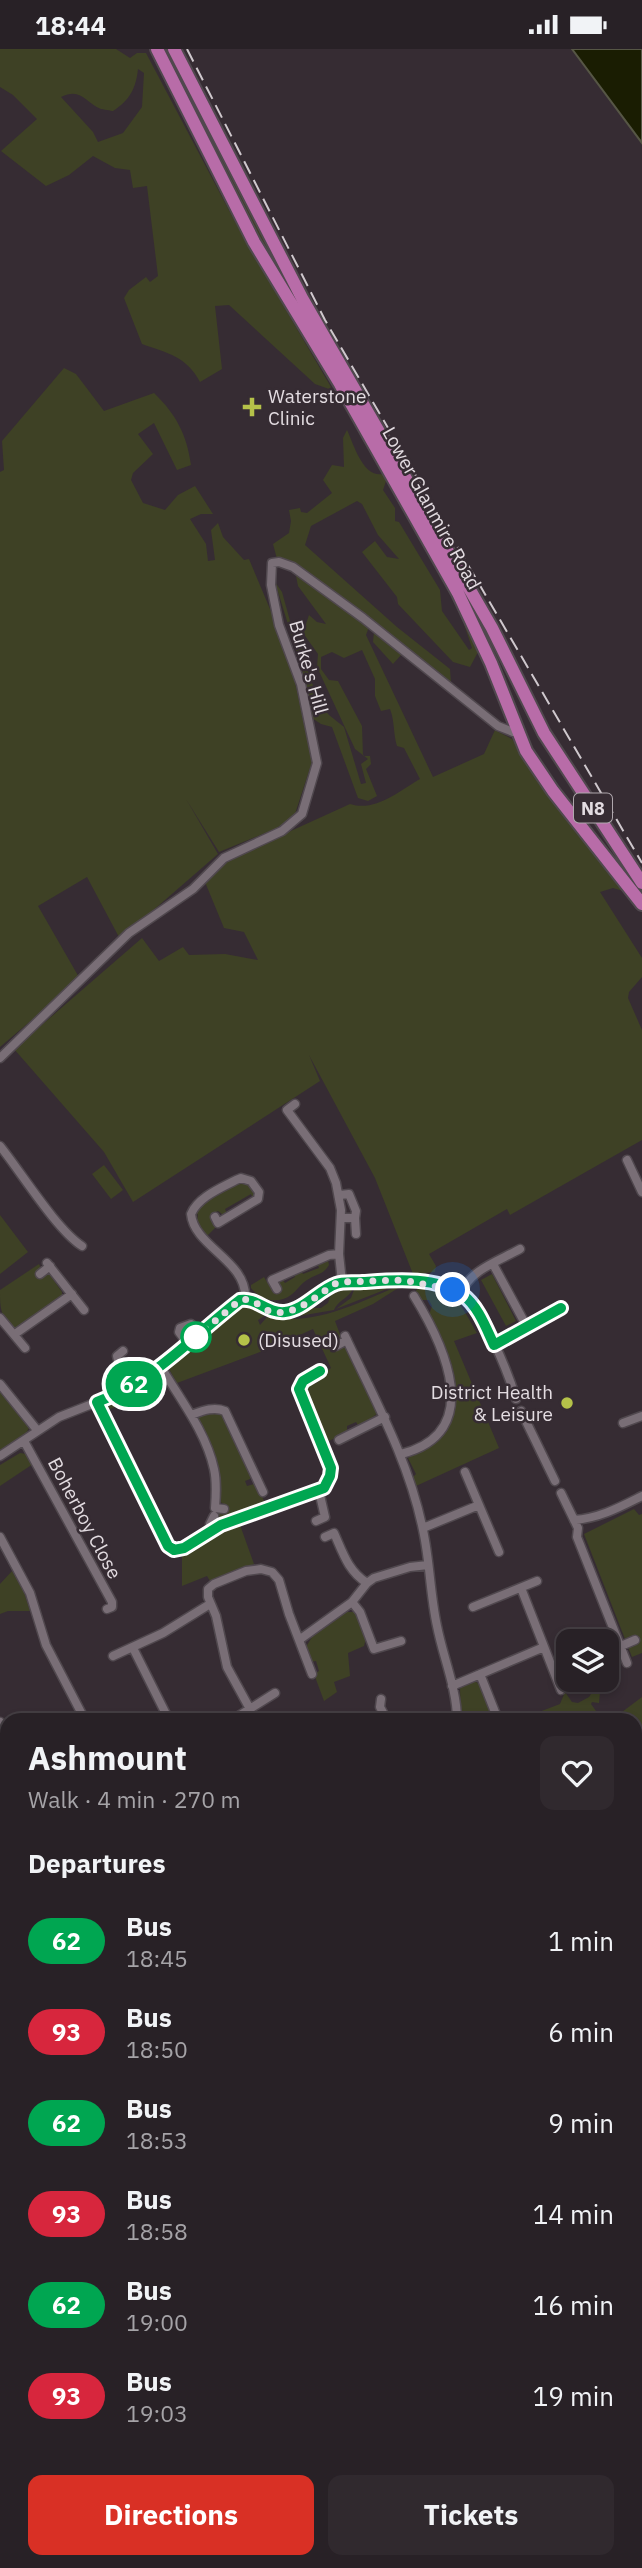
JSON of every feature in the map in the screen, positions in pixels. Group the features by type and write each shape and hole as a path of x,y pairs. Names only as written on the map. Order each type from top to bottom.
{"highway":[{"name":"Lower Glanmire Road","path":"157,49 254,242 347,396 464,604 526,751 553,791 642,904"},
{"name":"Lower Glanmire Road","path":"174,49 302,298 492,628 544,733 642,883"}],"street":[{"name":"Burke's Hill","path":"0,1058 129,933 193,889 224,858 282,831 302,814 317,763 301,684 279,625 271,585 272,563 293,566 498,726 517,731"},
{"path":"295,1104 287,1110 330,1168 340,1195 342,1218 339,1254 342,1282"},
{"path":"0,1146 61,1226 82,1246"},
{"path":"627,1160 642,1192"},
{"path":"215,1217 218,1223 258,1199 259,1192 251,1181 241,1178 236,1180 194,1207 191,1214 194,1224 241,1279 246,1292 245,1299"},
{"path":"340,1195 349,1194 356,1211 356,1234"},
{"path":"342,1218 355,1218"},
{"path":"461,1294 467,1279 520,1249"},
{"path":"277,1289 272,1280 329,1255 339,1254"},
{"path":"40,1274 49,1264 84,1310"},
{"path":"493,1264 527,1327"},
{"path":"0,1456 67,1413 134,1385 161,1367 240,1300 252,1300 267,1310 286,1312 342,1282 403,1280 436,1285 461,1294 473,1305 494,1345 516,1399"},
{"path":"15,1334 72,1294"},
{"path":"401,1454 426,1444 443,1429 452,1387 444,1352 425,1308 414,1296"},
{"path":"494,1345 561,1308"},
{"path":"0,1318 25,1346"},
{"path":"188,1344 179,1332 180,1328 191,1324 200,1334"},
{"path":"336,1346 346,1338 386,1417 401,1454 423,1528 436,1621 456,1713"},
{"path":"123,1352 117,1356 118,1360 134,1385"},
{"path":"161,1367 191,1415 214,1469 215,1507 224,1509"},
{"path":"97,1402 168,1546 174,1550 184,1548 213,1530 319,1491 327,1483 331,1468 299,1389 303,1381 316,1377"},
{"path":"0,1384 37,1430"},
{"path":"191,1415 219,1408 225,1411 263,1492"},
{"path":"521,1411 555,1481"},
{"path":"623,1423 642,1416"},
{"path":"339,1440 386,1417"},
{"path":"350,1423 354,1433"},
{"name":"Boherboy Close","path":"24,1441 112,1602 112,1607 107,1609"},
{"path":"465,1472 499,1552"},
{"path":"247,1484 257,1479"},
{"path":"316,1521 326,1517 319,1491"},
{"path":"561,1493 578,1528 577,1537 628,1663"},
{"path":"574,1520 591,1519 639,1497 642,1509"},
{"path":"423,1528 479,1505"},
{"path":"213,1530 210,1524 214,1516"},
{"path":"325,1537 334,1533 349,1566 356,1576 367,1583"},
{"path":"0,1537 30,1593 46,1646 80,1713"},
{"path":"299,1640 352,1602 374,1578 410,1567 428,1565"},
{"path":"250,1709 227,1667 216,1616 210,1604 208,1589 214,1584 246,1571 261,1569 272,1573 279,1580 312,1674"},
{"path":"473,1607 496,1601 537,1581"},
{"path":"521,1588 556,1677"},
{"path":"352,1602 359,1612 374,1649 401,1641"},
{"path":"113,1656 163,1633 210,1604"},
{"path":"621,1646 635,1640"},
{"path":"452,1686 544,1647"},
{"path":"133,1648 166,1713"},
{"path":"480,1674 496,1713"},
{"path":"244,1713 275,1693"},
{"path":"381,1699 380,1707 383,1713"}],"shaded area":[{"path":"0,49 116,49 130,58 137,53 146,53 241,233 331,387 329,389 315,384 229,305 215,306 222,369 200,382 183,361 142,344 124,298 129,290 146,277 150,282 158,276 147,186 133,188 130,170 115,168 93,156 69,175 46,186 1,151 37,119 13,95 0,87","holes":["138,69 144,73 142,107 123,133 98,142 93,132 61,97 68,94 78,95 101,109 113,111 131,93"]},
{"path":"164,49 170,49 376,438 264,246"},
{"path":"572,49 642,49 642,143"},
{"path":"64,368 76,374 104,411 154,393 174,417 187,444 191,465 177,470 154,423 138,434 153,454 133,473 131,480 143,503 165,510 178,495 195,486 213,514 201,514 190,519 206,544 208,561 215,560 211,530 218,523 223,537 244,560 249,559 270,609 295,682 312,762 294,817 275,829 219,852 186,799 218,854 120,939 87,877 38,906 80,979 0,1047 2,441"},
{"path":"347,430 365,466 376,474 383,474 386,481 383,490 395,508 395,521 399,522 440,590 442,611 469,650 472,648 464,624 466,621 478,652 470,667 453,662 398,604 397,597 362,552 375,541 387,557 399,559 378,535 362,504 357,501 311,526 305,545 397,627 450,669 451,683 295,564 277,559 273,544 289,533 289,510 300,508 301,512 307,513 332,493 323,480 332,465 344,467 343,438"},
{"path":"295,571 369,627 366,635 433,777 484,754 495,730 512,739 623,891 613,888 600,892 642,958 642,977 629,992 628,998 642,1030 642,1140 510,1215 507,1209 429,1254 436,1266 435,1272 413,1274 375,1178 309,1055 320,1081 133,1202 104,1152 14,1049 142,938 159,961 183,947 189,955 225,954 258,960 244,932 224,928 205,882 225,861 350,804 359,806 377,803 420,779 404,748 397,746 390,709 381,711 375,696 375,679 362,650 344,658 332,652 321,657 321,669 329,680 338,681 362,726 363,755 355,749 317,667 318,654 303,633 309,615 317,622 326,624 298,586"},
{"path":"275,582 282,592 297,646 305,649 301,654 320,704 344,727 361,784 366,783 361,764 368,759 364,756 370,756 371,764 366,769 377,796 368,801 358,798 332,727 312,718 307,686"},
{"path":"374,632 401,655 393,664 373,642"},
{"path":"104,1165 123,1190 111,1199 92,1174"},
{"path":"241,1181 247,1181 256,1196 253,1198 251,1194 225,1209 227,1214 218,1211 210,1215 216,1227 207,1236 197,1221 199,1206"},
{"path":"0,1215 28,1252 0,1274"},
{"path":"328,1260 329,1265 324,1271 286,1298 269,1300 251,1288 251,1285 264,1277 273,1292 281,1287 278,1283 281,1278 285,1283 295,1277 293,1272 300,1269 303,1274 319,1268 318,1265"},
{"path":"39,1264 44,1275 50,1275 62,1296 17,1329 2,1313 0,1290"},
{"path":"492,1274 516,1321 506,1326 481,1280"},
{"path":"402,1283 336,1309 351,1298 355,1287"},
{"path":"406,1283 373,1304 335,1321 341,1337 337,1344 340,1349 343,1347 349,1350 379,1412 363,1425 356,1422 347,1426 347,1432 325,1443 303,1395 303,1386 308,1382 312,1385 318,1382 319,1376 331,1368 313,1329 177,1383 169,1369 243,1304 266,1315 258,1320 260,1325 268,1316 286,1319 321,1315"},
{"path":"419,1287 455,1300 477,1333 454,1341 499,1448 416,1486 413,1477 416,1474 408,1458 432,1445 444,1434 456,1405 454,1373 449,1357 429,1315 432,1306 429,1300 421,1300 415,1292"},
{"path":"339,1288 353,1289 334,1310 293,1317 308,1308 321,1308 328,1303 332,1291"},
{"path":"156,1378 166,1386 157,1392 107,1410 111,1402 126,1398"},
{"path":"0,1392 29,1428 25,1435 0,1450"},
{"path":"218,1411 226,1417 251,1474 250,1479 245,1481 247,1486 254,1484 265,1503 220,1522 210,1514 211,1511 223,1514 225,1505 219,1501 217,1467 198,1420 200,1416"},
{"path":"20,1453 26,1454 33,1464 0,1486 0,1465"},
{"path":"634,1509 639,1515 642,1514 642,1653 632,1657 584,1534"},
{"path":"240,1525 254,1564 210,1581 207,1576 182,1586 182,1556"},
{"path":"12,1571 24,1592 30,1611 8,1611 0,1614 0,1584"},
{"path":"347,1612 355,1612 366,1638 364,1646 348,1653 350,1676 334,1682 337,1692 324,1701 314,1674 319,1671 316,1661 311,1662 306,1647 312,1637"},
{"path":"475,1681 482,1687 490,1710 486,1713 461,1713 462,1686"},
{"path":"565,1692 572,1702 578,1703 592,1692 600,1692 599,1703 591,1704 596,1711 591,1713 536,1713 560,1704"},
{"path":"642,1697 642,1713 616,1713 622,1712"}],"railway":[{"path":"187,49 325,320 642,863"}],"bus line":[{"name":"62","path":"320,1371 303,1381 299,1389 331,1468 324,1488 221,1525 184,1548 174,1550 168,1546 97,1402 134,1385 168,1361 240,1300 252,1300 267,1310 286,1312 342,1282 390,1279 421,1282 453,1290 465,1297 473,1305 494,1345 561,1308"}],"place":[{"name":"Waterstone Clinic","path":"252,407"},
{"name":"(Disused)","path":"244,1340"},
{"name":"District Health & Leisure","path":"567,1403"}],"route":[{"path":"196,1337 240,1300 245,1299 252,1300 267,1310 286,1312 342,1282 390,1279 421,1282 453,1290"}]}
